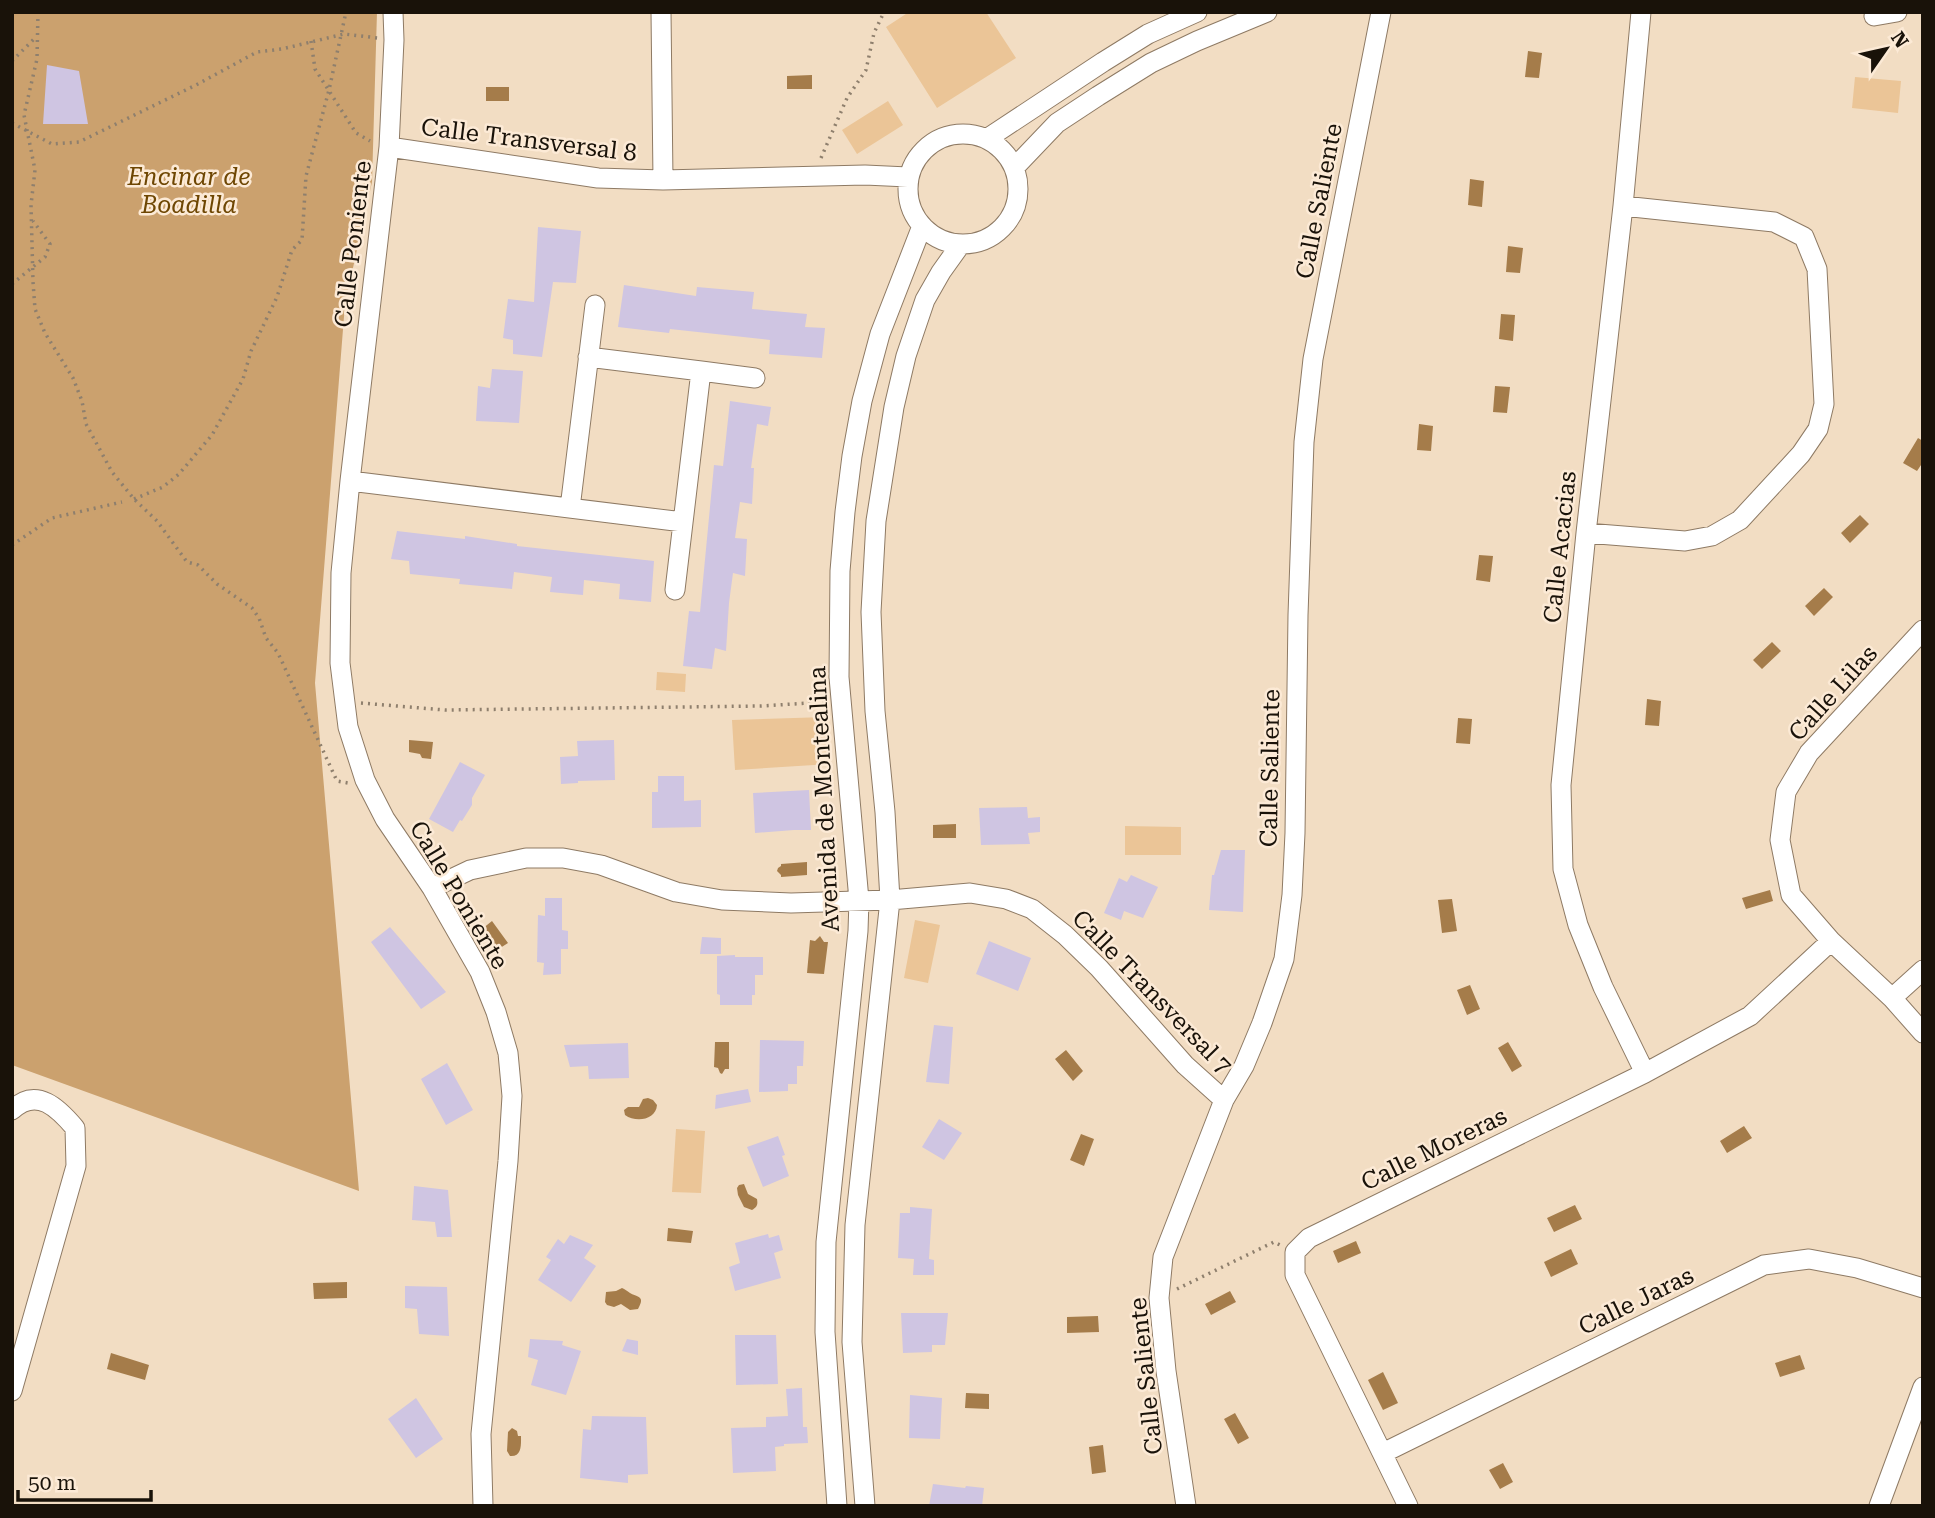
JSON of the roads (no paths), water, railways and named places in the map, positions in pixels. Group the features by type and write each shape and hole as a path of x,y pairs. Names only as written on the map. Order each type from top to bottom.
{"street":[{"name":"Calle Poniente","path":"393,12 389,147 341,573 340,663 348,727 365,780 385,819 432,888 480,972 508,1053 512,1096 481,1434 483,1506"},
{"name":"Calle Transversal 8","path":"661,12 663,180"},
{"path":"988,138 1148,34 1197,12"},
{"path":"1015,167 1057,123 1109,90 1186,47 1267,12"},
{"name":"Calle Saliente","path":"1186,1506 1166,1371 1159,1298 1163,1257 1224,1100 1244,1066 1262,1023 1284,959 1292,895 1304,442 1313,359 1381,12"},
{"name":"Calle Acacias","path":"1641,12 1561,785 1563,869 1578,925 1603,987 1645,1073"},
{"path":"1874,16 1897,12"},
{"path":"964,132 988,138 1004,150 1015,167 1019,189 1014,211 1002,229 983,241 961,244 946,242 922,226 912,211 908,195 908,177 919,154 939,138 964,132"},
{"name":"Calle Transversal 8","path":"389,147 598,177 663,180 865,175 908,177"},
{"path":"1586,533 1685,541 1712,536 1740,520 1801,454 1818,429 1824,404 1817,269 1804,237 1774,222 1623,206"},
{"name":"Avenida de Montealina","path":"837,1506 825,1332 826,1242 859,900 839,677 840,571 852,456 862,401 880,334 922,226"},
{"path":"865,1506 852,1342 855,1225 891,900 875,710 871,612 876,521 890,429 906,356 925,300 961,244"},
{"path":"570,508 595,305"},
{"path":"589,357 755,378"},
{"path":"675,590 701,371"},
{"path":"350,481 683,522"},
{"name":"Calle Lilas","path":"1923,630 1809,753 1786,792 1780,840 1791,895 1831,941 1892,998 1923,1033"},
{"name":"Calle Transversal 7","path":"432,888 470,870 526,858 563,858 601,865 676,892 722,900 792,903 891,900 970,893 1006,900 1032,909 1065,935 1099,968 1185,1065 1224,1100"},
{"name":"Calle Moreras","path":"1383,1453 1295,1275 1295,1252 1309,1238 1645,1073 1750,1016 1831,941"},
{"path":"1892,998 1923,970"},
{"path":"12,1110 19,1104 36,1100 53,1105 75,1128 76,1166 12,1391"},
{"name":"Calle Jaras","path":"1383,1453 1764,1265 1809,1259 1857,1268 1923,1288"},
{"path":"1878,1506 1923,1387"},
{"path":"1383,1453 1408,1506"}],"park label":[{"name":"Encinar de Boadilla","path":"189,191"}]}
